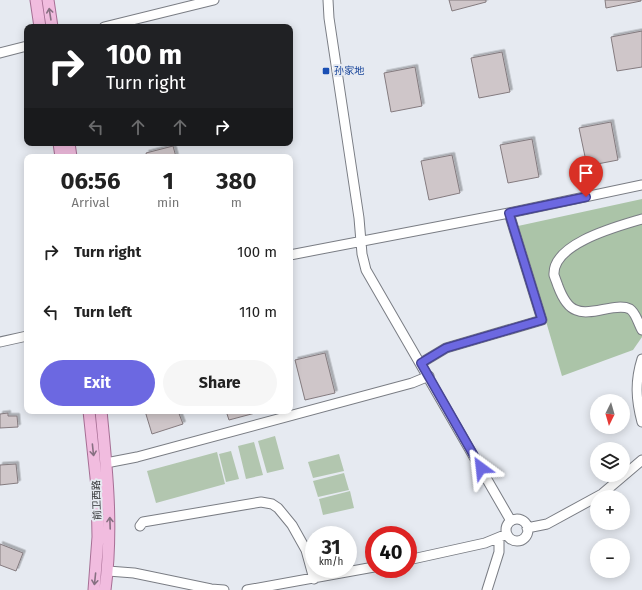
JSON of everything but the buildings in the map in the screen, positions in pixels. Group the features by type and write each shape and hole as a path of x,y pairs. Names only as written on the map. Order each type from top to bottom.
{"main road":[{"path":"36,0 40,24"},
{"path":"48,0 52,24"},
{"name":"前卫西路","path":"89,414 97,487 98,537 94,590"},
{"name":"前卫西路","path":"101,414 110,534 108,571 105,590"}],"street":[{"path":"116,24 214,0"},
{"path":"328,0 329,18 359,218 362,254 366,270 429,376 511,521"},
{"path":"0,53 24,47"},
{"path":"293,254 509,213 642,185"},
{"path":"421,363 446,348 542,320 509,213"},
{"path":"642,219 602,231 577,243 561,256 556,266 554,275 568,305 575,310 583,312 628,308 635,313 642,330"},
{"path":"0,342 24,337"},
{"path":"642,359 637,382 636,397 642,422"},
{"path":"106,463 136,457 412,383 429,376"},
{"path":"527,528 547,524 602,494 642,460"},
{"path":"140,526 143,522 175,516 261,502 272,504 278,508 292,525 303,544 314,579"},
{"path":"417,558 485,543 503,536 514,540 520,540 525,537 527,528 525,523 520,520 511,521 507,525 503,536 487,590"},
{"path":"247,590 365,569"},
{"path":"108,571 134,573 211,589 224,590"}],"green space":[{"path":"642,199 642,337 633,350 562,376 518,226"},
{"path":"275,436 284,469 267,473 258,441"},
{"path":"254,442 263,475 246,479 238,446"},
{"path":"231,451 239,479 226,482 219,454"},
{"path":"217,452 225,484 156,503 147,471"},
{"path":"339,454 344,471 313,478 308,462"},
{"path":"344,473 349,490 318,497 313,481"},
{"path":"350,491 354,508 323,515 319,499"}],"place":[{"name":"孙家地","path":"326,71"}],"route":[{"path":"481,468 421,363 446,348 542,320 509,213 586,197"}]}
